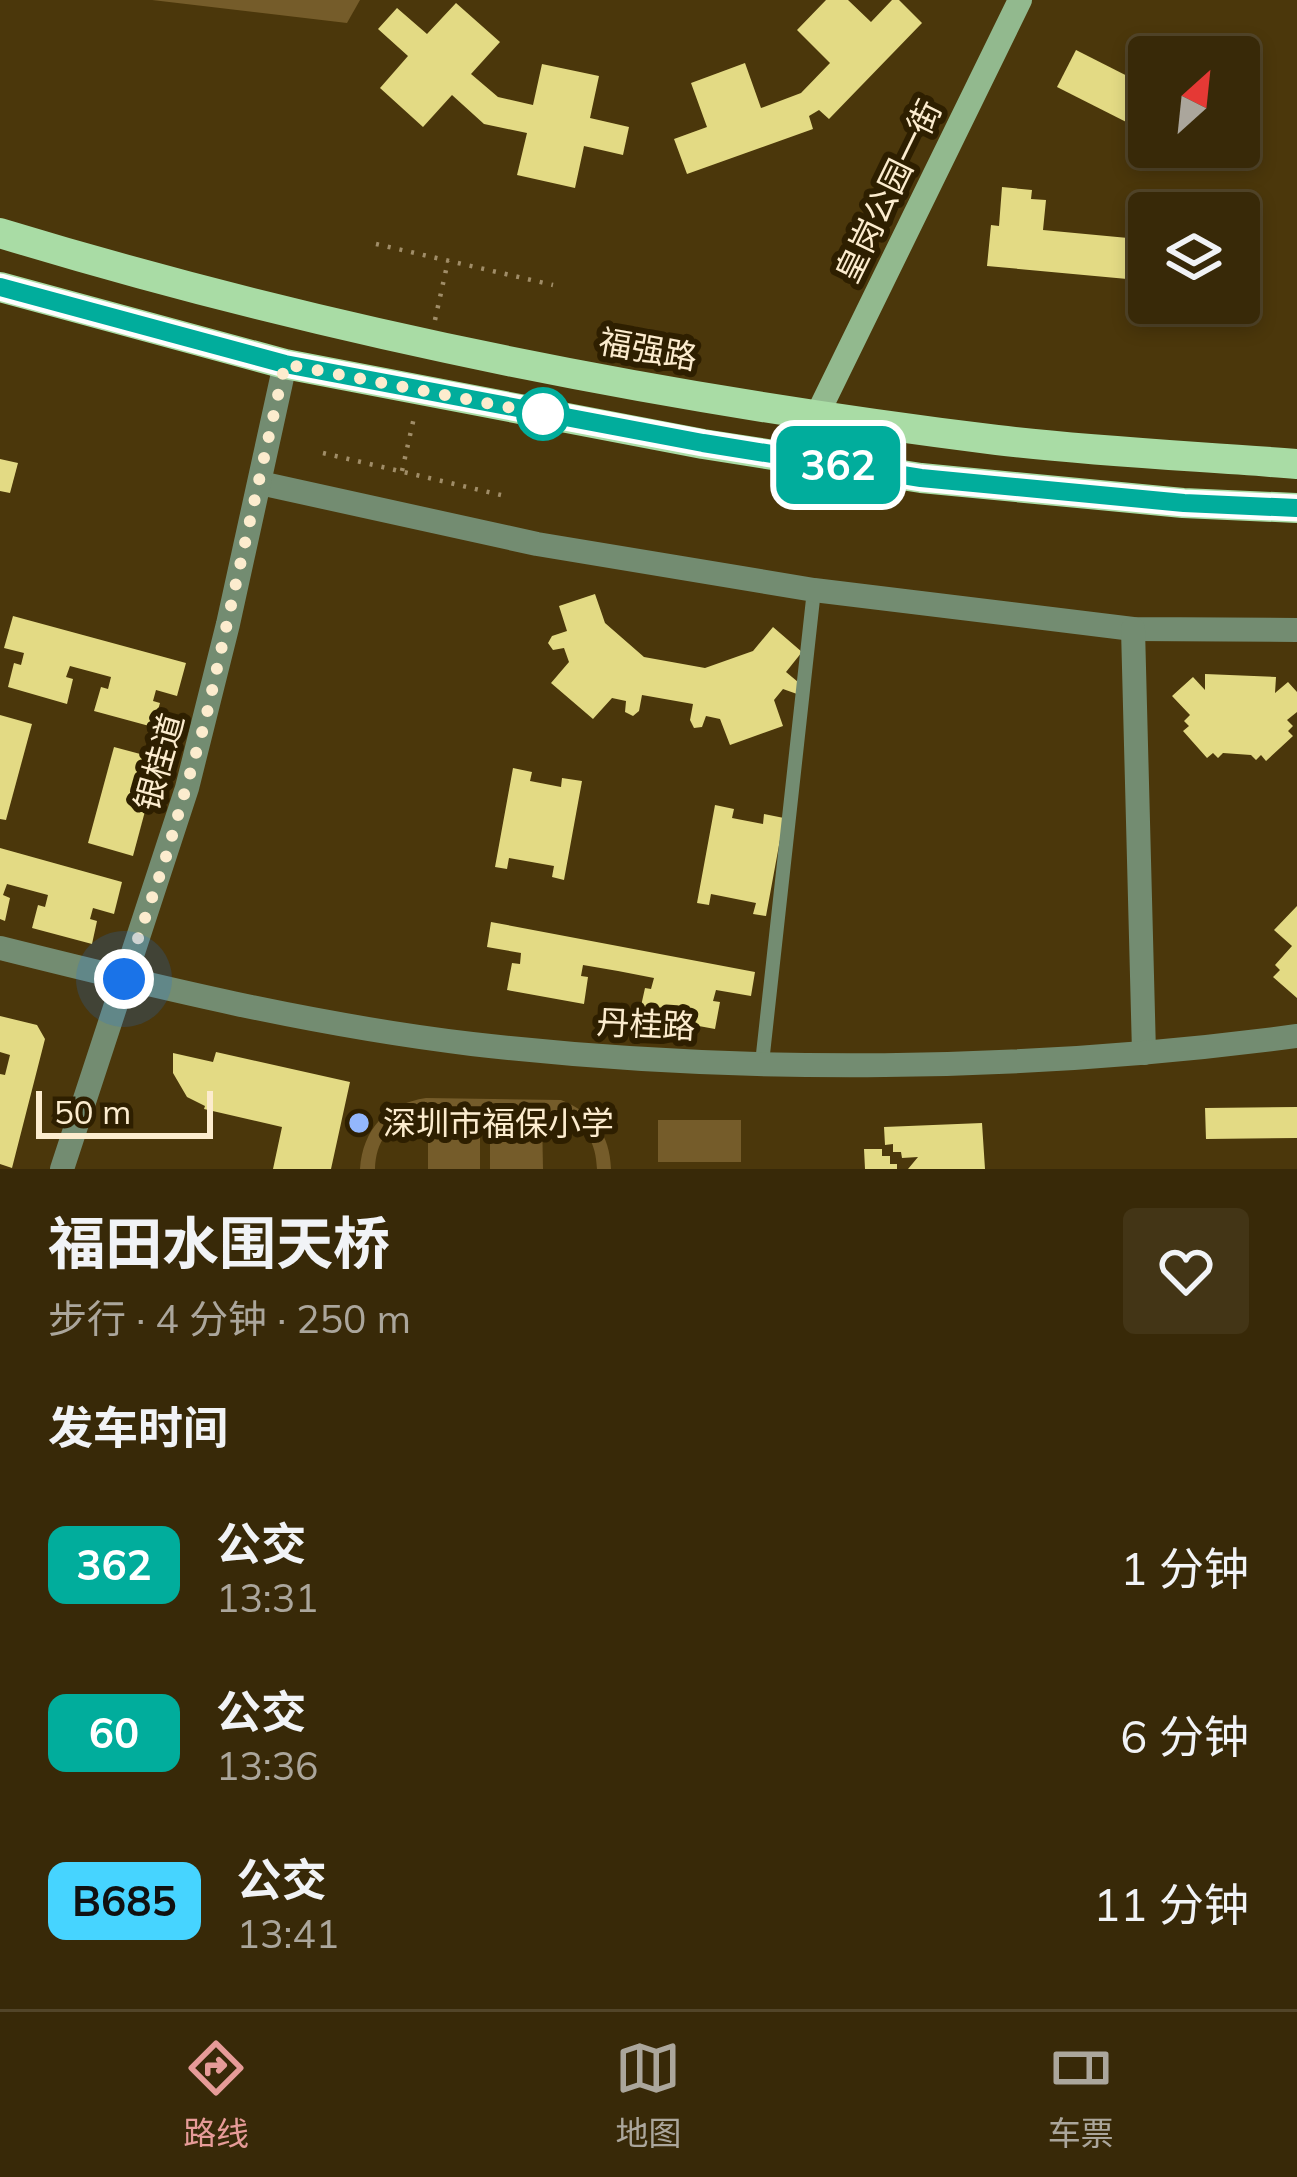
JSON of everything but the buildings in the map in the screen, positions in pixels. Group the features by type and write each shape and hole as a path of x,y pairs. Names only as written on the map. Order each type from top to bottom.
{"main road":[{"name":"福强路","path":"0,233 274,308 632,384 999,440 1297,464"},
{"path":"0,287 285,364 703,443 921,478 1184,503 1297,508"}],"street":[{"name":"皇岗公园一街","path":"818,412 1020,0"},
{"name":"银桂道","path":"62,1169 165,860 205,722 285,364"},
{"path":"260,483 537,544 814,590 1133,629 1297,630"},
{"path":"1133,629 1144,1053"},
{"name":"丹桂路","path":"0,948 268,1012 472,1044 762,1063 1006,1060 1144,1053 1297,1036"}],"lane":[{"path":"762,1063 814,590"}],"path":[{"path":"376,244 553,285"},
{"path":"323,454 500,495"}],"shaded area":[{"path":"152,0 360,0 347,23"},
{"path":"426,1098 561,1100 598,1126 611,1169 597,1169 586,1133 560,1116 451,1112 413,1115 397,1124 385,1136 375,1169 360,1169 366,1142 379,1121 399,1106"},
{"path":"428,1117 480,1117 480,1169 428,1169"},
{"path":"542,1117 543,1169 490,1169 490,1118"},
{"path":"658,1120 741,1120 741,1162 658,1162"}],"bus line":[{"name":"362","path":"0,287 285,364 703,443 921,478 1184,503 1297,508"}],"place":[{"name":"深圳市福保小学","path":"359,1123"}],"route":[{"path":"124,979 205,722 285,364 543,414"}]}
